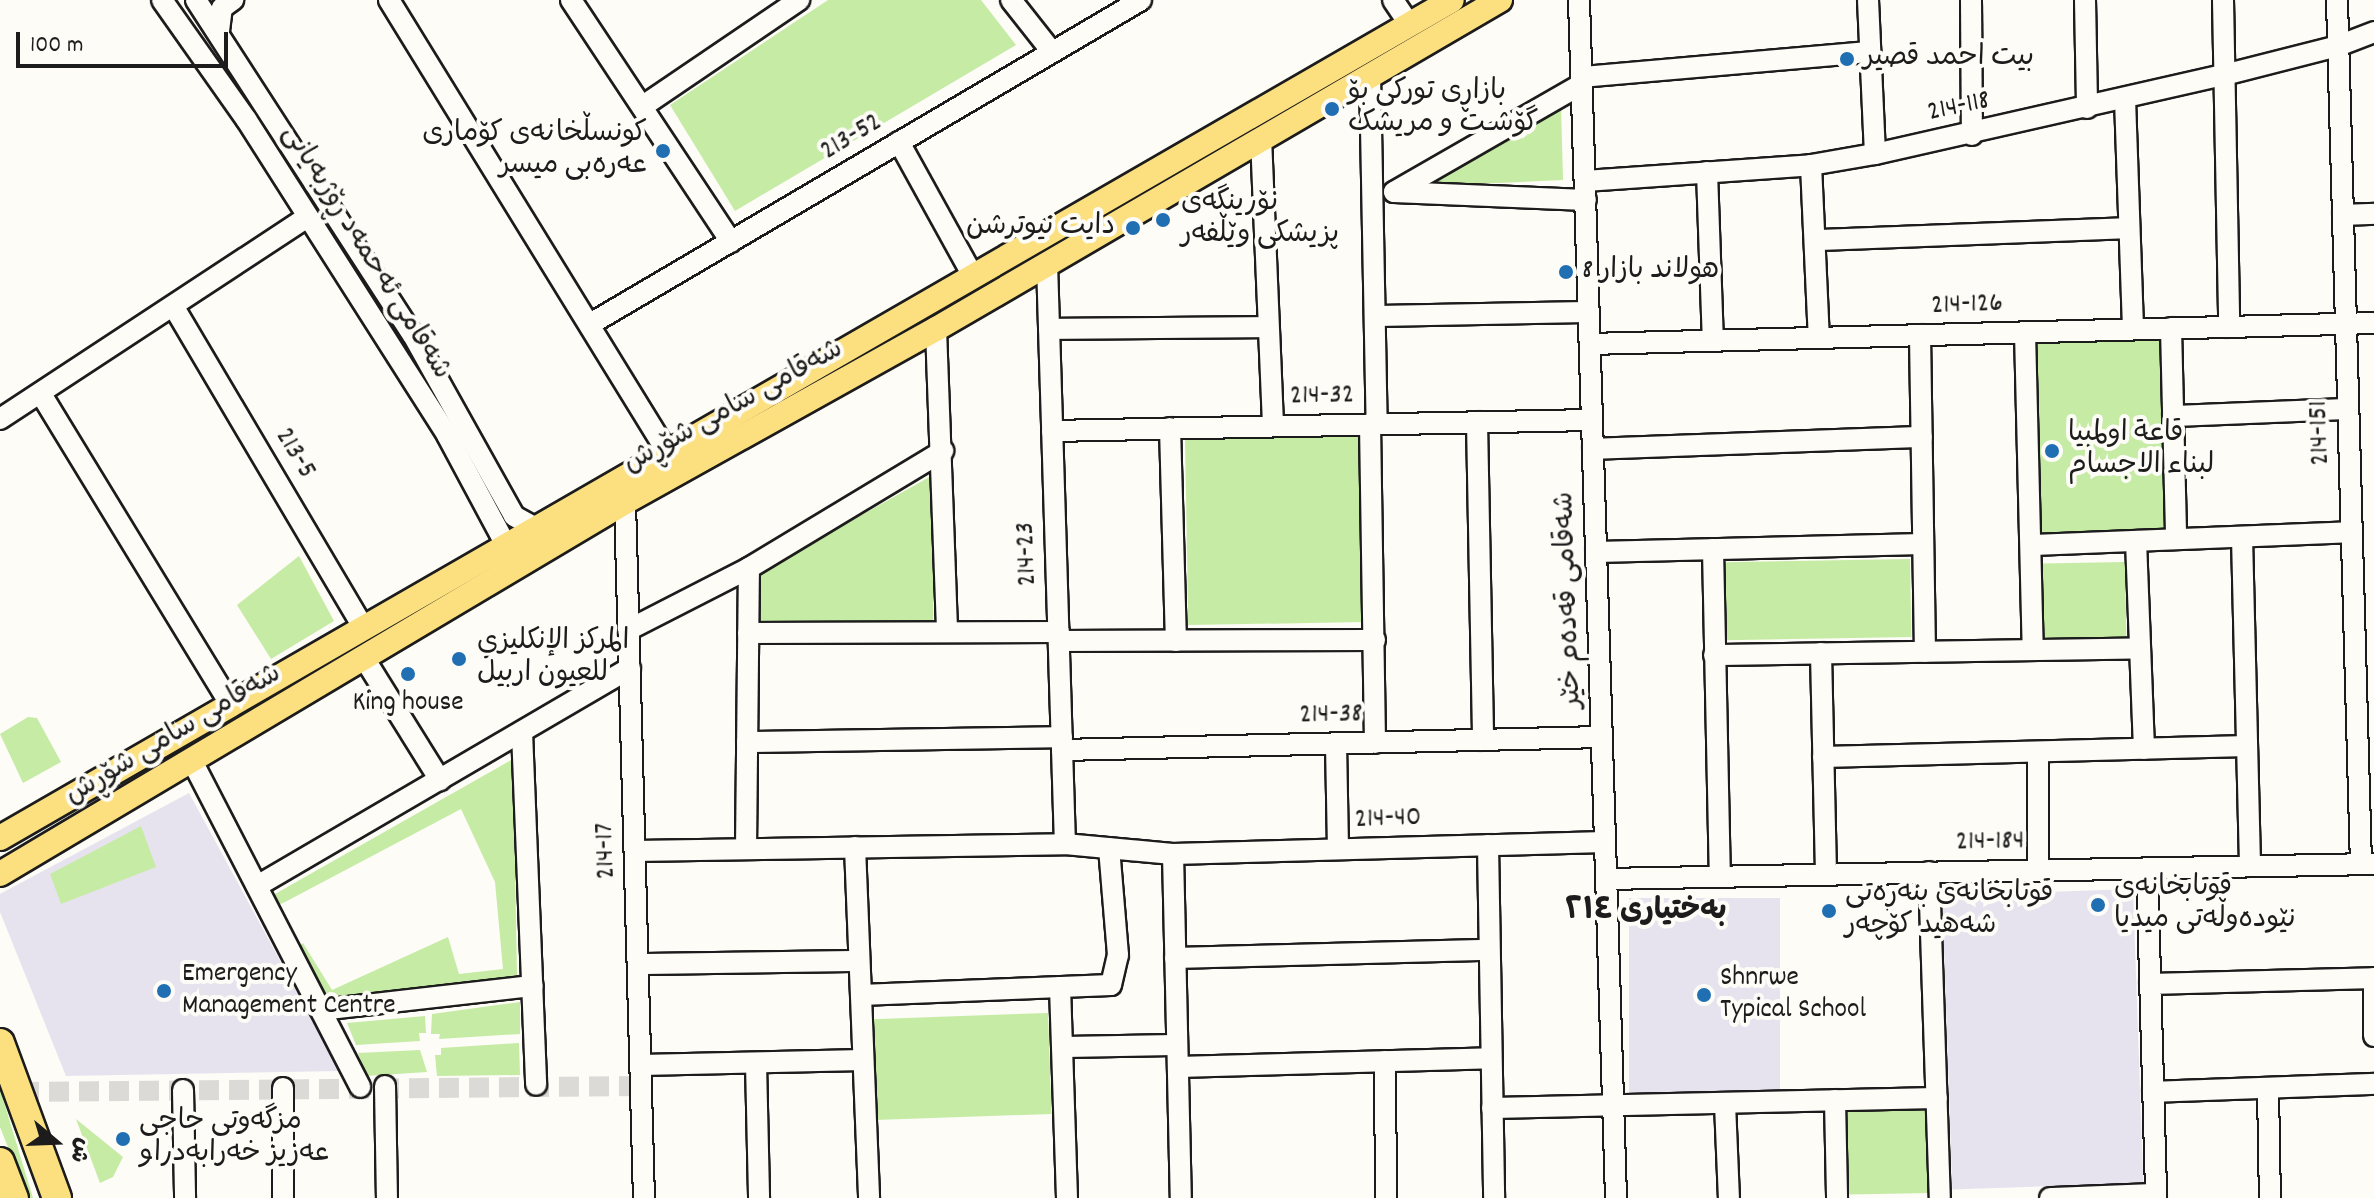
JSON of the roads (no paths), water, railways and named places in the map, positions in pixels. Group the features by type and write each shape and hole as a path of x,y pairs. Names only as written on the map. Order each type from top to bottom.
{"highway":[{"path":"0,1043 41,1151 55,1198"}],"main road":[{"name":"شەقامی سامی شۆڕش","path":"0,838 506,545 669,455 839,370 936,329 1500,0"},
{"name":"شەقامی سامی شۆڕش","path":"0,874 625,502 839,370 973,276 1409,24 1438,3"},
{"path":"119,771 109,790 116,798 131,797"}],"street":[{"name":"شەقامی ئەحمەد ڕۆژبەیانی","path":"162,0 399,359 506,545"},
{"name":"شەقامی ئەحمەد ڕۆژبەیانی","path":"196,0 219,31 466,423 514,516 536,528"},
{"path":"219,31 222,8 233,0"},
{"path":"389,0 592,323 669,455"},
{"path":"571,0 731,242"},
{"path":"643,106 799,0"},
{"path":"1011,0 1052,52"},
{"name":"213-52","path":"592,323 1141,0"},
{"path":"1393,0 1409,24"},
{"name":"شەقامی قەدەم خێر","path":"1579,0 1616,1198"},
{"path":"1868,0 1875,154"},
{"path":"1971,0 1972,135"},
{"path":"2085,0 2087,108"},
{"path":"2223,0 2229,327"},
{"name":"214-151","path":"2337,0 2352,532 2364,645 2368,864"},
{"name":"214-118","path":"1384,193 1585,190 1707,172 1811,165 1972,135 2087,108 2338,46 2374,32"},
{"path":"1384,193 1582,80 1870,52"},
{"path":"1370,75 1384,193 1375,316 1373,424 1375,743"},
{"path":"2125,99 2133,329"},
{"path":"1261,138 1273,426"},
{"path":"899,142 973,276"},
{"path":"1811,165 1817,240 1819,338"},
{"path":"1707,172 1713,341"},
{"path":"2343,215 2374,214"},
{"path":"0,419 175,309 308,217"},
{"path":"1817,240 2128,228"},
{"name":"214-23","path":"1047,263 1065,844"},
{"name":"213-5","path":"175,309 364,628"},
{"path":"1375,316 1589,312"},
{"name":"214-126","path":"1590,344 2374,323"},
{"path":"1049,329 1268,327"},
{"path":"2171,328 2176,539"},
{"path":"936,329 943,451 947,632"},
{"path":"2025,332 2033,650"},
{"path":"1920,335 1925,652"},
{"path":"399,359 419,347"},
{"path":"41,394 231,705"},
{"path":"2173,416 2348,409"},
{"name":"214-32","path":"1052,431 1592,420"},
{"path":"1477,422 1483,740"},
{"path":"1170,428 1176,641"},
{"path":"1593,449 1922,437"},
{"path":"628,630 749,568 943,451"},
{"name":"214-17","path":"625,502 644,1198"},
{"path":"2031,545 2352,532"},
{"path":"2242,537 2250,866"},
{"path":"2136,541 2144,749"},
{"path":"1596,552 1923,544"},
{"path":"1713,549 1720,876"},
{"path":"746,849 749,568"},
{"path":"748,633 947,632 1176,641 1375,640"},
{"path":"1714,655 2140,648"},
{"path":"1821,653 1826,874"},
{"path":"364,658 440,780"},
{"path":"257,886 630,668"},
{"path":"522,732 536,1085"},
{"name":"214-38","path":"747,742 1336,744 1602,737"},
{"path":"1336,744 1338,849"},
{"path":"1823,757 2247,746"},
{"path":"2038,752 2038,870"},
{"path":"191,759 360,1087"},
{"name":"214-40","path":"635,851 1065,844 1173,854 1605,842"},
{"path":"1488,845 1494,1198"},
{"path":"855,847 869,1198"},
{"path":"861,995 1103,988 1116,978 1109,848"},
{"path":"1173,854 1181,1198"},
{"name":"214-184","path":"1606,879 2368,864"},
{"path":"2050,1198 2156,1196 2147,868"},
{"path":"1929,872 1940,1198"},
{"path":"1175,958 1489,950"},
{"path":"638,964 859,961"},
{"path":"2150,984 2374,978 2374,1036"},
{"path":"321,1010 533,986"},
{"path":"1060,987 1067,1198"},
{"path":"1062,1047 1177,1045"},
{"path":"1178,1067 1491,1058"},
{"path":"641,1065 863,1060"},
{"path":"1385,1061 1386,1198"},
{"path":"756,1063 759,1198"},
{"path":"2153,1092 2374,1084"},
{"path":"385,1086 387,1198"},
{"path":"283,1088 283,1198"},
{"path":"2268,1088 2270,1198"},
{"path":"183,1090 185,1198"},
{"path":"1492,1108 1937,1098"},
{"path":"1835,1100 1837,1198"},
{"path":"1725,1104 1729,1198"}],"tunnel":[{"path":"19,1092 642,1086"}],"place":[{"name":"بيت احمد قصير","path":"1847,59"},
{"name":"بازاڕی تورکی بۆ گۆشـت و مریشک","path":"1332,109"},
{"name":"کونسڵخانەی کۆماری عەرەبی میسر","path":"663,151"},
{"name":"نۆرینگەی پزیشکی وێڵفەر","path":"1163,220"},
{"name":"دايت نيوترشن","path":"1133,228"},
{"name":"هولاند بازار 8","path":"1566,272"},
{"name":"قاعة اولمبيا لبناء الاجسام","path":"2052,451"},
{"name":"المركز الإنكليزي للعيون اربيل","path":"459,659"},
{"name":"King house","path":"408,674"},
{"name":"قوتابخانەی نێودەوڵەتی میدیا","path":"2098,905"},
{"name":"قوتابخانەی بنەڕەتی شەهید کۆچەر","path":"1829,911"},
{"name":"Emergency Management Centre","path":"164,991"},
{"name":"Shnrwe Typical School","path":"1704,995"},
{"name":"مزگەوتی حاجی عەزیز خەرابەدراو","path":"123,1139"}],"district":[{"name":"بەختیاری ٢١٤","path":"1646,913"}]}
